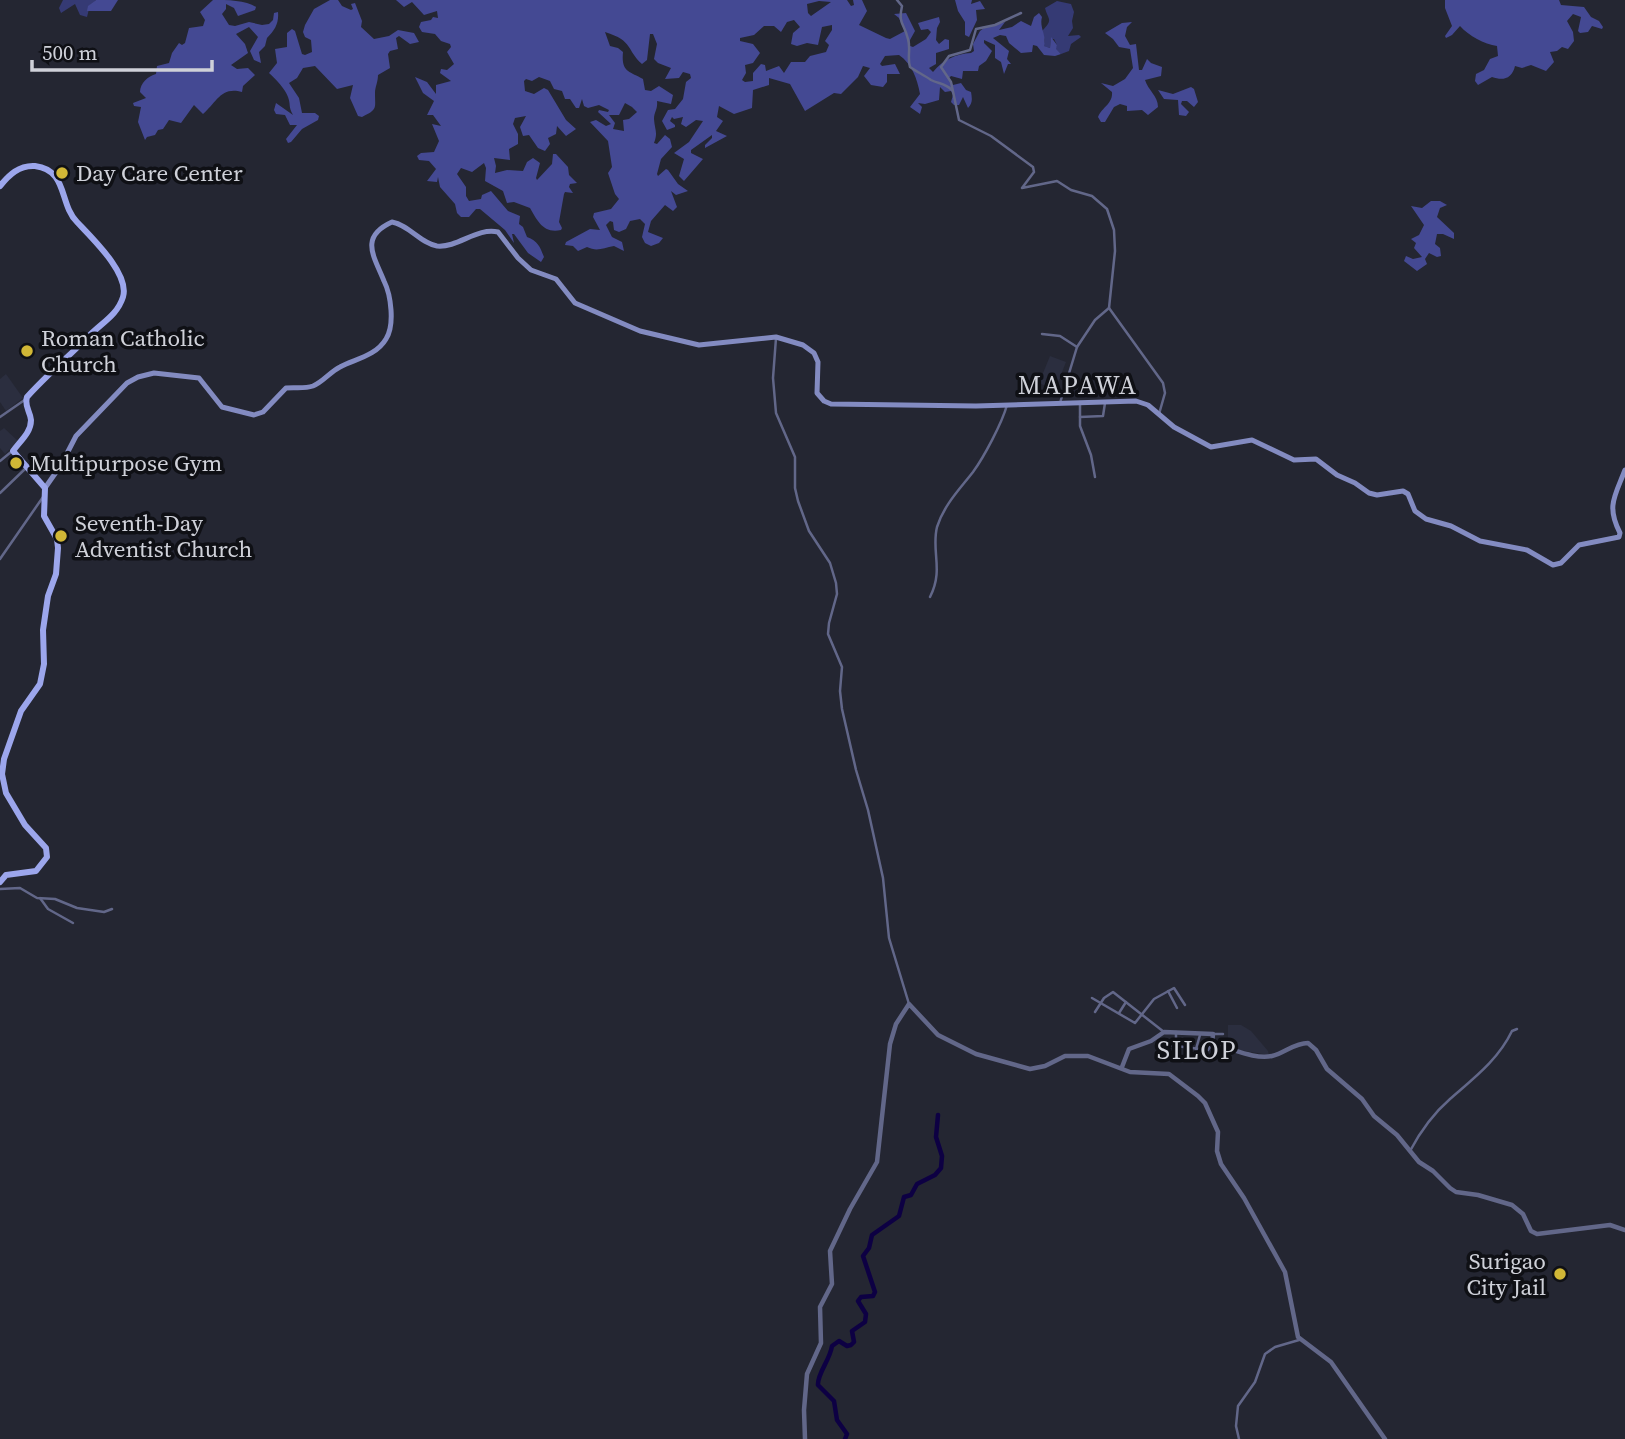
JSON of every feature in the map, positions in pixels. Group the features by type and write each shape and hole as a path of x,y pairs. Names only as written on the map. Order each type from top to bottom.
{"main road":[{"path":"0,186 11,173 21,167 35,166 51,172 62,186 73,217 97,242 120,275 124,286 122,300 113,316 90,335 26,399 30,424 26,435 13,451 43,486"},
{"path":"0,882 6,875 36,871 47,857 44,845 25,825 6,793 2,774 4,759 22,710 40,684 44,664 43,630 48,596 56,574 58,548 57,539 45,519 43,486 61,465 78,433 123,386 138,377 156,373 199,378 222,407 257,415 283,390 313,386 337,369 374,351 386,338 390,312 387,287 373,259 371,244 378,231 392,222 438,246 486,231 498,232 531,270 556,279 572,302 651,335 703,345 776,337 799,343 814,354 818,362 816,389 824,401 831,404 1007,405 1140,402 1148,405 1178,429 1211,447 1252,440 1291,459 1319,460 1337,475 1371,494 1403,491 1408,494 1415,511 1428,519 1448,525 1480,541 1527,550 1553,565 1561,563 1579,545 1619,537 1611,508 1625,470"}],"street":[{"path":"897,0 902,6 899,18 909,40 910,67 946,85 954,93"},
{"path":"1021,13 995,25 976,29 969,51 951,55 944,61 941,69 951,82 959,120 989,135 1033,167 1034,172 1023,188 1059,181 1071,190 1097,198 1107,209 1114,230 1115,251 1109,308 1163,383 1165,393 1159,414"},
{"path":"1060,403 1077,347 1095,320 1109,308"},
{"path":"1042,334 1057,334 1077,347"},
{"path":"776,337 776,413 795,457 795,488 798,501 810,533 830,563 836,583 837,594 828,634 842,667 842,709 883,878 889,939 909,1004 938,1035 979,1055 1030,1069 1078,1054 1122,1067 1130,1072 1169,1074 1205,1103 1218,1132 1217,1150 1221,1164 1244,1198 1285,1272 1299,1340 1331,1362 1385,1439"},
{"path":"0,417 26,399"},
{"path":"1080,417 1102,416 1105,401"},
{"path":"1080,402 1081,430 1091,455 1095,477"},
{"path":"930,597 937,579 937,527 954,494 975,470 993,435 999,429 1007,405"},
{"path":"0,461 13,451"},
{"path":"0,493 29,472"},
{"path":"0,559 43,497"},
{"path":"0,889 20,888 40,898 51,898 79,909 104,912 112,909"},
{"path":"40,898 48,909 73,923"},
{"path":"1093,998 1135,1023 1154,999 1176,988 1185,1005"},
{"path":"1168,991 1177,1008"},
{"path":"1095,1012 1112,992 1164,1032 1223,1034"},
{"path":"1173,1002 1181,998"},
{"path":"1119,1013 1126,1002"},
{"path":"805,1439 807,1374 821,1343 820,1307 832,1284 830,1251 877,1162 890,1044 896,1024 909,1004"},
{"path":"1410,1152 1421,1131 1450,1099 1476,1079 1502,1050 1513,1030 1517,1030"},
{"path":"1122,1067 1126,1053 1131,1048 1156,1039 1164,1032"},
{"path":"1176,1032 1176,1046"},
{"path":"1196,1049 1200,1033"},
{"path":"1168,1045 1209,1050 1213,1034"},
{"path":"1212,1044 1269,1056 1303,1043 1311,1044 1325,1067 1362,1099 1374,1116 1397,1135 1419,1162 1456,1192 1478,1195 1516,1207 1531,1231 1543,1236 1610,1225 1625,1230"},
{"path":"1239,1439 1236,1426 1237,1409 1255,1382 1265,1354 1275,1347 1299,1340"}],"shaded area":[{"path":"63,0 96,0 90,5 87,17 80,15 75,4 61,13 59,8"},
{"path":"96,0 118,0 111,11 87,11 88,6"},
{"path":"213,0 230,0 256,7 255,10 238,16 234,8 226,4 222,14 229,25 249,22 269,24 274,13 278,12 276,26 259,52 261,63 254,60 250,51 258,37 249,27 236,34 245,44 248,53 231,65 237,69 248,68 255,75 243,86 242,92 224,93 203,114 194,105 181,123 169,120 163,129 145,140 138,122 141,107 134,106 133,103 146,98 140,92 141,86 147,78 156,74 157,66 169,63 179,43 185,43 189,28 203,26 205,20 200,12"},
{"path":"330,0 338,0 342,6 351,10 351,4 355,3 362,21 361,27 374,39 389,36 398,30 414,33 419,42 410,44 399,36 396,38 398,49 388,54 390,68 378,75 374,108 362,117 358,116 350,98 353,85 337,89 315,66 303,68 297,78 289,83 299,98 302,113 315,113 319,116 318,120 302,129 288,143 286,139 297,125 290,125 285,115 276,114 274,110 276,103 293,115 287,94 269,73 277,63 275,49 287,47 287,33 292,29 302,54 312,52 311,40 305,37 303,32 305,25 314,9"},
{"path":"396,0 847,0 851,6 854,5 853,0 862,0 867,11 859,25 890,39 905,31 894,14 906,13 915,31 910,40 910,46 913,47 926,39 931,32 928,29 921,30 918,23 939,17 936,40 939,44 945,39 949,40 949,49 936,53 936,64 929,68 933,72 950,58 974,51 973,44 985,27 1005,22 999,30 1012,27 1021,21 1031,26 1034,17 1039,13 1042,17 1044,46 1050,48 1051,37 1061,54 1044,55 1033,45 1032,52 1021,53 1009,43 1006,36 1000,35 993,38 1009,51 1007,59 1011,64 1008,64 1004,74 1001,62 995,58 995,45 984,40 992,51 978,71 963,71 962,79 951,76 949,78 953,85 961,83 971,92 968,108 963,97 959,105 954,105 951,102 951,91 945,92 940,87 939,100 918,103 922,107 920,114 910,107 920,94 915,77 911,67 899,55 885,56 880,64 895,64 900,74 887,74 887,82 883,87 871,85 864,76 870,68 863,66 858,77 841,94 834,93 805,111 790,84 769,78 769,85 753,90 752,108 734,114 719,106 717,117 723,121 716,131 727,136 705,148 712,135 691,150 691,153 703,159 684,181 679,176 684,159 674,153 689,142 703,121 696,120 686,127 681,124 683,117 672,117 670,121 675,127 667,130 662,121 668,110 675,109 683,99 690,74 683,72 679,78 665,79 671,68 654,59 657,44 653,34 650,34 647,60 642,64 625,42 605,32 610,46 623,52 623,64 627,70 643,79 645,90 651,91 659,86 673,95 671,104 657,101 654,143 657,144 665,135 670,139 672,147 661,159 657,174 658,176 668,170 678,184 688,191 676,195 671,191 677,207 673,211 665,205 651,221 648,232 663,238 659,243 651,246 645,243 642,237 645,224 640,219 630,221 626,229 619,232 614,230 613,222 610,221 606,225 612,237 622,242 624,251 614,246 597,249 587,247 578,251 573,246 565,245 590,229 600,230 593,217 594,213 611,209 619,199 608,173 612,167 608,141 590,122 596,120 606,126 611,124 598,112 609,110 599,105 588,108 584,106 582,99 579,108 576,108 570,99 565,99 562,91 554,89 550,81 539,77 532,81 526,79 525,91 534,94 544,88 548,90 566,120 576,129 566,136 557,126 556,134 548,138 550,144 545,151 538,148 529,135 523,136 520,127 526,116 515,118 513,124 518,134 518,144 509,149 510,160 494,158 495,173 507,170 523,171 527,162 533,158 540,163 537,180 552,164 553,154 556,154 577,183 570,184 573,193 564,194 559,222 561,230 545,228 530,208 514,202 507,203 503,191 485,181 484,163 472,172 461,168 457,174 466,187 469,201 481,199 482,195 491,191 508,211 520,216 519,224 527,237 536,242 541,250 544,257 541,262 528,253 514,234 514,243 505,230 480,209 476,209 469,217 461,217 455,204 440,187 438,177 437,182 427,181 436,169 429,161 419,160 417,156 434,152 439,141 432,124 441,126 433,115 427,115 434,101 423,93 415,77 427,82 436,94 436,85 451,81 440,73 441,69 447,70 454,64 447,52 450,44 441,41 435,34 422,32 419,27 421,22 433,17 438,18 437,11 424,15 412,2 404,7","holes":["831,2 811,16 807,4","794,20 800,27 793,33 791,44 797,46 807,43 818,45 822,27 832,25 825,41 829,45 826,52 810,56 805,62 791,62 784,73 779,66 766,71 765,65 761,64 753,73 753,81 742,80 746,73 745,65 753,63 760,53 753,44 740,41 740,38 754,35 764,26 774,26 781,32 787,22","625,103 637,112 629,119 623,120 624,131 613,129 615,123 609,115 619,115"]},
{"path":"955,0 972,0 971,4 980,1 985,9 976,10 977,20 969,37 965,35 965,22"},
{"path":"1445,0 1559,0 1561,5 1584,7 1603,27 1592,26 1588,32 1580,33 1578,31 1581,17 1573,14 1567,21 1574,41 1568,49 1562,47 1550,52 1554,62 1546,71 1531,65 1522,68 1515,66 1512,74 1506,78 1492,77 1478,85 1475,81 1476,74 1484,70 1490,59 1498,56 1497,46 1477,39 1460,26 1446,38 1452,26"},
{"path":"1057,1 1071,4 1074,12 1073,28 1068,36 1081,37 1071,44 1069,51 1061,54 1055,49 1057,45 1054,39 1051,39 1050,48 1043,46 1045,41 1042,31 1049,20 1045,8"},
{"path":"1132,22 1127,27 1125,36 1130,45 1136,44 1139,70 1142,70 1147,59 1162,67 1161,76 1145,80 1158,107 1148,115 1142,110 1127,111 1127,106 1120,104 1114,107 1105,122 1101,122 1098,117 1111,100 1112,92 1101,83 1113,86 1125,79 1133,68 1130,49 1119,47 1105,33 1122,23"},
{"path":"1191,87 1198,102 1194,107 1187,101 1182,101 1181,104 1189,112 1186,116 1179,115 1178,100 1164,99 1158,90 1173,94"},
{"path":"1431,201 1440,201 1447,205 1440,208 1437,217 1454,233 1454,239 1437,234 1435,244 1440,248 1441,256 1429,253 1425,259 1427,264 1417,271 1404,261 1406,256 1413,259 1422,257 1414,248 1416,243 1411,239 1419,235 1424,225 1411,206 1422,208"},
{"path":"1050,356 1066,362 1055,390 1039,383"},
{"path":"6,374 23,398 6,411 0,402 0,379"},
{"path":"4,428 18,441 5,454 0,448 0,431"},
{"path":"1228,1025 1241,1025 1251,1031 1269,1055 1228,1048"}],"waterway":[{"path":"845,1439 847,1434 837,1420 834,1401 818,1385 819,1376 832,1346 839,1341 847,1346 851,1345 854,1342 852,1331 865,1322 866,1314 858,1301 861,1297 873,1296 875,1292 863,1256 869,1248 872,1235 899,1216 904,1197 911,1195 917,1184 935,1175 941,1168 942,1156 936,1137 938,1115"}],"place":[{"name":"Day Care Center","path":"62,173"},
{"name":"Roman Catholic Church","path":"27,351"},
{"name":"Multipurpose Gym","path":"16,463"},
{"name":"Seventh-Day Adventist Church","path":"61,536"},
{"name":"Surigao City Jail","path":"1560,1274"}],"district":[{"name":"MAPAWA","path":"1078,385"},
{"name":"SILOP","path":"1197,1050"}]}
